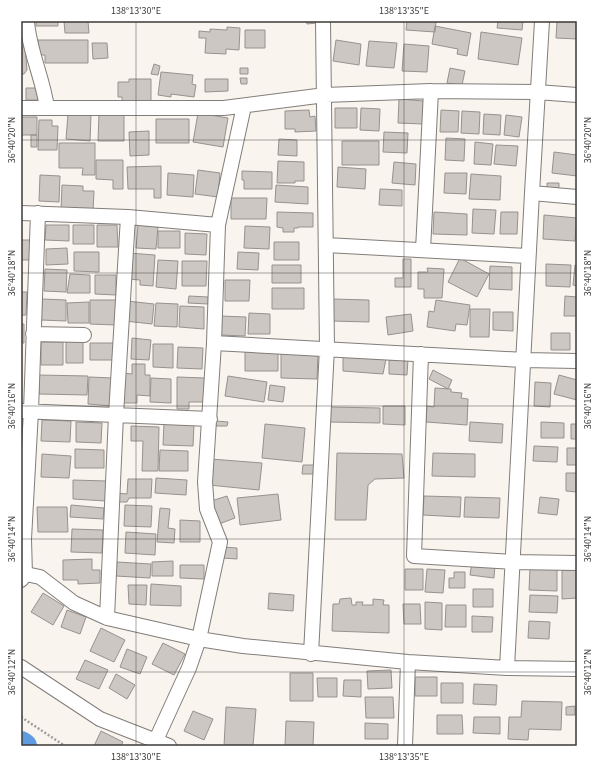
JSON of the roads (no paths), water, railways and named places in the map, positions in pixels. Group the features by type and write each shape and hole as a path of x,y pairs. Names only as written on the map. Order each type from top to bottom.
{"street":[{"path":"27,21 28,33 45,95 47,108"},
{"path":"311,654 327,348 324,21"},
{"path":"507,668 524,360 528,256 542,21"},
{"path":"21,108 224,108 325,94 431,91 537,92 577,95"},
{"path":"423,250 431,91"},
{"path":"156,740 189,668 199,639 220,542 207,509 205,482 214,343 218,225 244,106"},
{"path":"532,194 577,197"},
{"path":"21,213 128,217 218,225"},
{"path":"38,213 33,334 26,411 22,576 40,577 74,603 107,618 199,639 311,654 408,662 507,668 577,669"},
{"path":"107,618 116,415 128,217"},
{"path":"326,245 528,256"},
{"path":"33,334 84,335"},
{"path":"214,343 524,360 577,361"},
{"path":"421,354 414,556 513,562 577,563"},
{"path":"26,411 210,419"},
{"path":"405,746 408,662"},
{"path":"21,667 100,719 169,746"}]}
